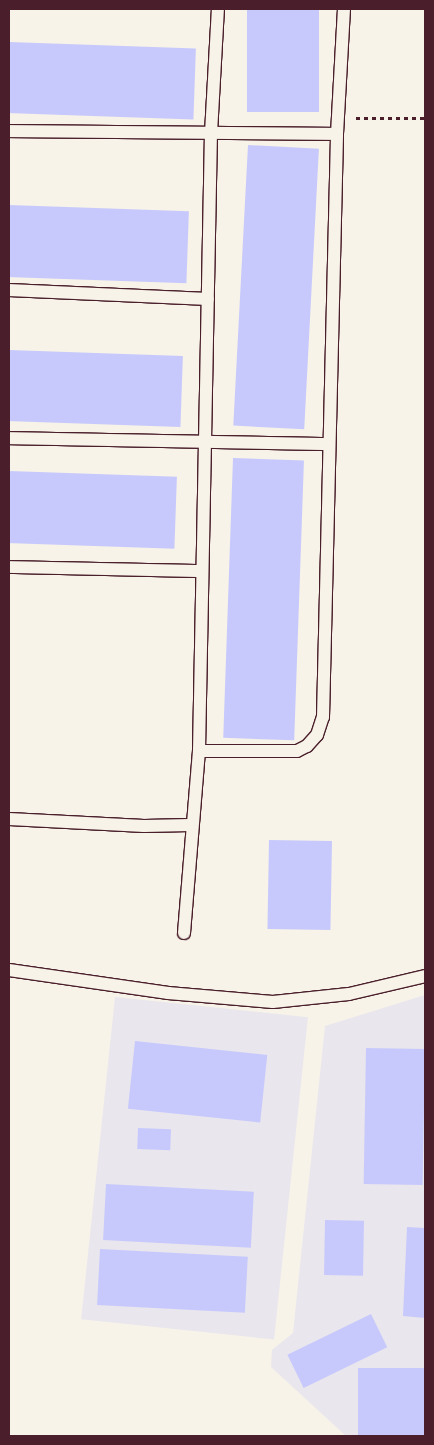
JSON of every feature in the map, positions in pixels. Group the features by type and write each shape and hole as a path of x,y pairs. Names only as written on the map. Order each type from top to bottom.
{"lane":[{"path":"184,932 190,825 199,751 211,133 218,9"},
{"path":"199,751 298,751 307,746 317,735 322,717 337,134 344,9"},
{"path":"9,130 337,134"},
{"path":"9,290 208,299"},
{"path":"9,438 329,444"},
{"path":"9,567 202,571"},
{"path":"9,819 144,826 190,825"},
{"path":"9,970 168,993 273,1002 349,994 425,976"}],"path":[{"path":"338,117 425,118"}],"shaded area":[{"path":"425,995 425,1436 346,1436 271,1367 272,1350 293,1333 325,1026"},
{"path":"115,997 308,1017 274,1340 81,1319"}],"building":[{"path":"247,9 319,9 319,112 247,112"},
{"path":"9,42 196,49 193,119 9,113"},
{"path":"248,145 319,149 304,429 233,426"},
{"path":"9,205 189,211 186,283 9,277"},
{"path":"9,350 183,356 180,427 9,421"},
{"path":"233,458 304,460 294,740 223,738"},
{"path":"9,471 177,477 174,549 9,543"},
{"path":"269,840 332,841 330,930 267,929"},
{"path":"135,1041 267,1055 260,1123 128,1109"},
{"path":"366,1048 425,1049 423,1185 364,1184"},
{"path":"138,1128 171,1129 170,1150 137,1149"},
{"path":"106,1184 254,1192 251,1248 103,1240"},
{"path":"325,1220 364,1221 363,1276 324,1275"},
{"path":"407,1227 425,1228 425,1318 403,1316"},
{"path":"100,1249 248,1257 245,1313 97,1305"},
{"path":"371,1314 387,1347 304,1388 287,1355"},
{"path":"358,1368 425,1368 425,1436 358,1436"}]}
